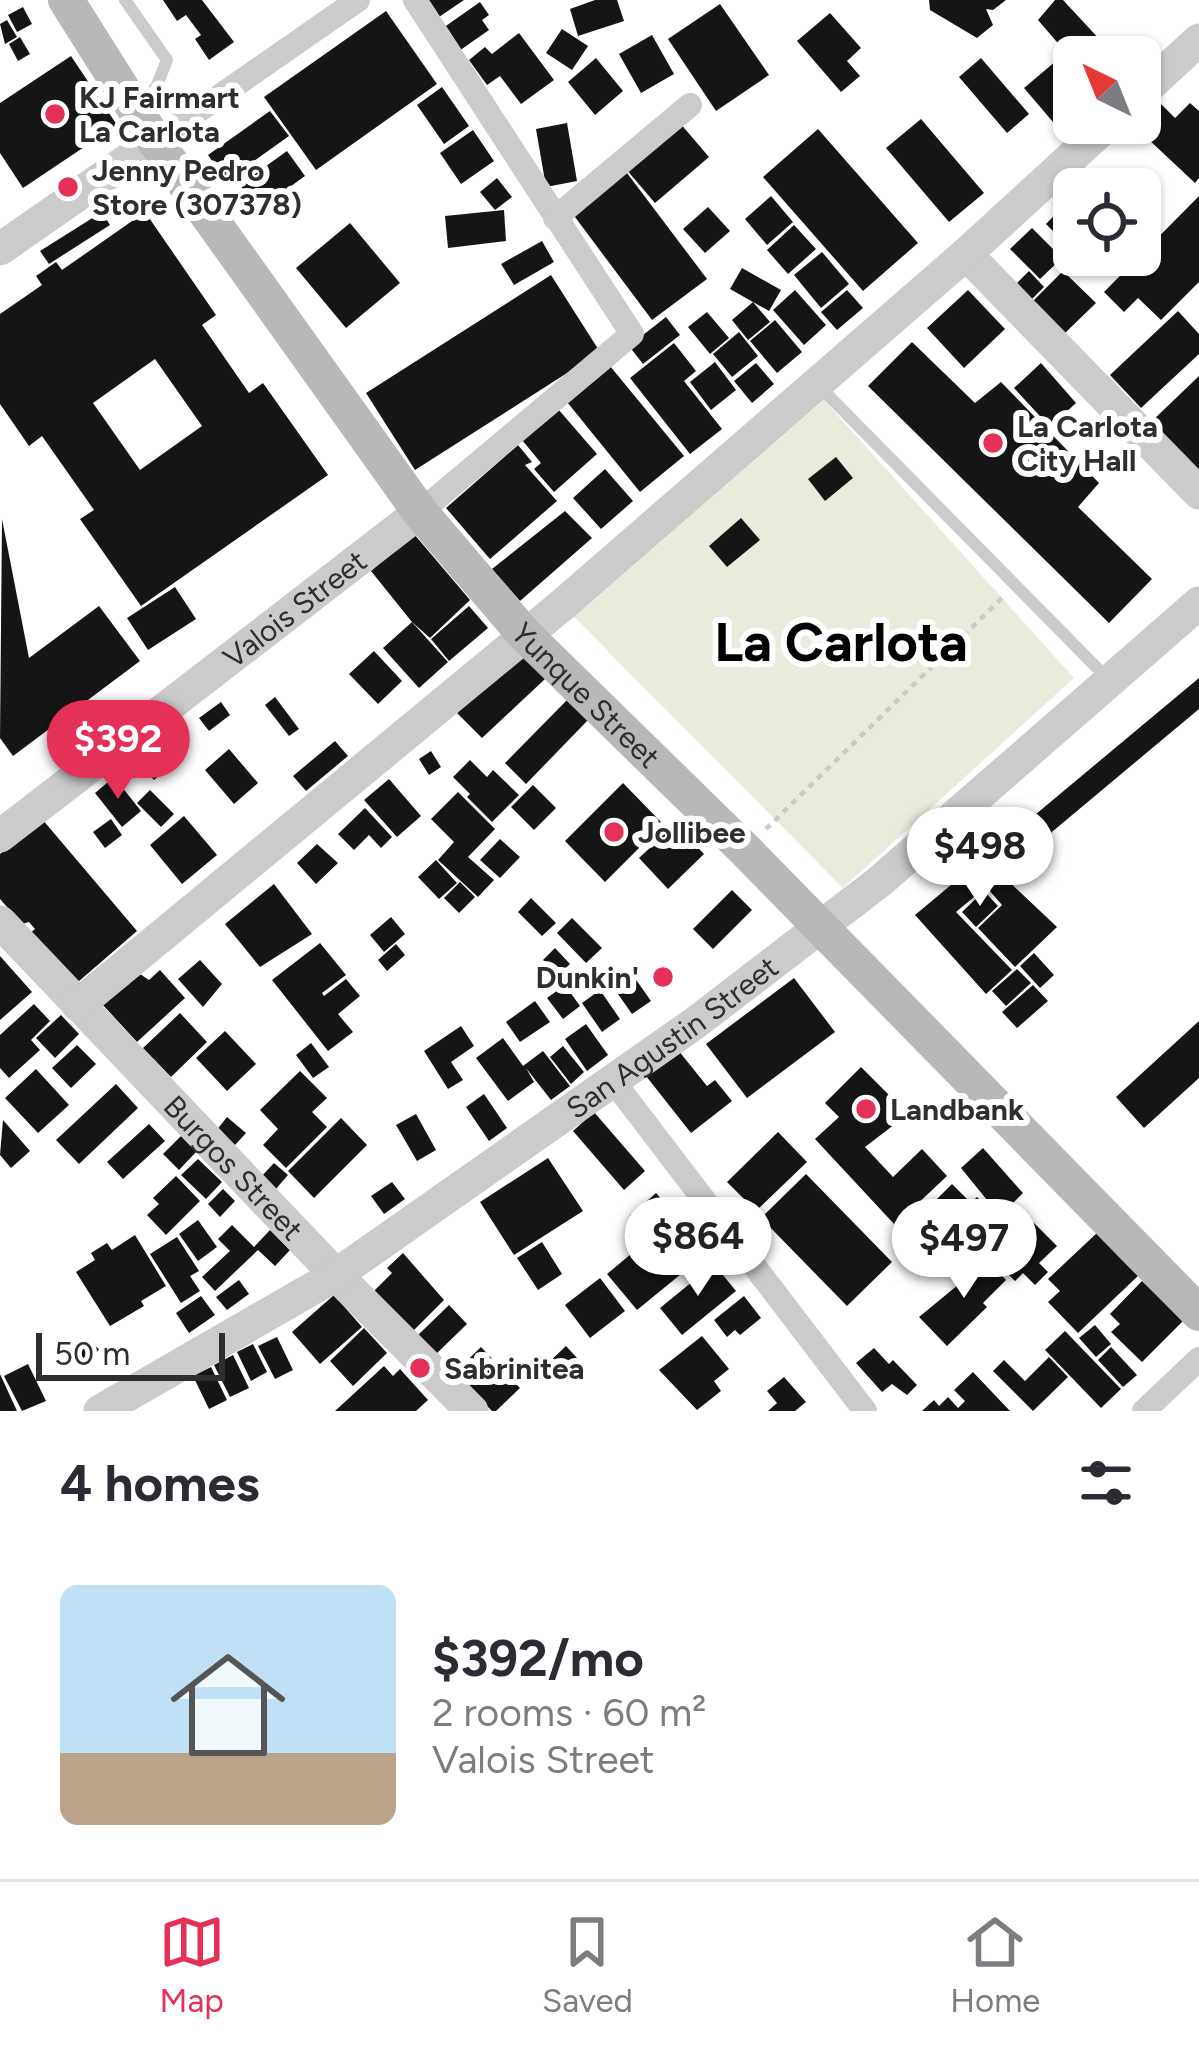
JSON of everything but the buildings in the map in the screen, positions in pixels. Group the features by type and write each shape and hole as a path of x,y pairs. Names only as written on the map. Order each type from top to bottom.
{"main road":[{"name":"Yunque Street","path":"66,0 146,127 420,512 524,634 745,850 1199,1313"}],"street":[{"path":"0,249 146,127 358,0"},
{"path":"415,0 632,334 420,512"},
{"path":"1161,75 1199,40"},
{"path":"555,218 690,105"},
{"path":"78,1005 524,634 966,254 1085,144"},
{"path":"966,254 1199,493"},
{"name":"Valois Street","path":"0,836 420,512"},
{"name":"San Agustin Street","path":"100,1411 337,1275 614,1082 879,882 1199,603"},
{"name":"Burgos Street","path":"0,922 472,1411"},
{"path":"614,1082 865,1411"},
{"path":"1144,1411 1199,1360"}],"lane":[{"path":"125,0 167,60 146,127"},
{"path":"817,383 1108,679"}],"path":[{"path":"745,850 1015,585"}],"green space":[{"path":"824,400 1074,678 843,888 571,614"}],"place":[{"name":"KJ Fairmart La Carlota","path":"55,114"},
{"name":"Jenny Pedro Store (307378)","path":"68,187"},
{"name":"La Carlota City Hall","path":"993,443"},
{"name":"Jollibee","path":"614,832"},
{"name":"Dunkin'","path":"663,977"},
{"name":"Landbank","path":"866,1109"},
{"name":"Sabrinitea","path":"420,1368"}],"district":[{"name":"La Carlota","path":"841,642"}]}
